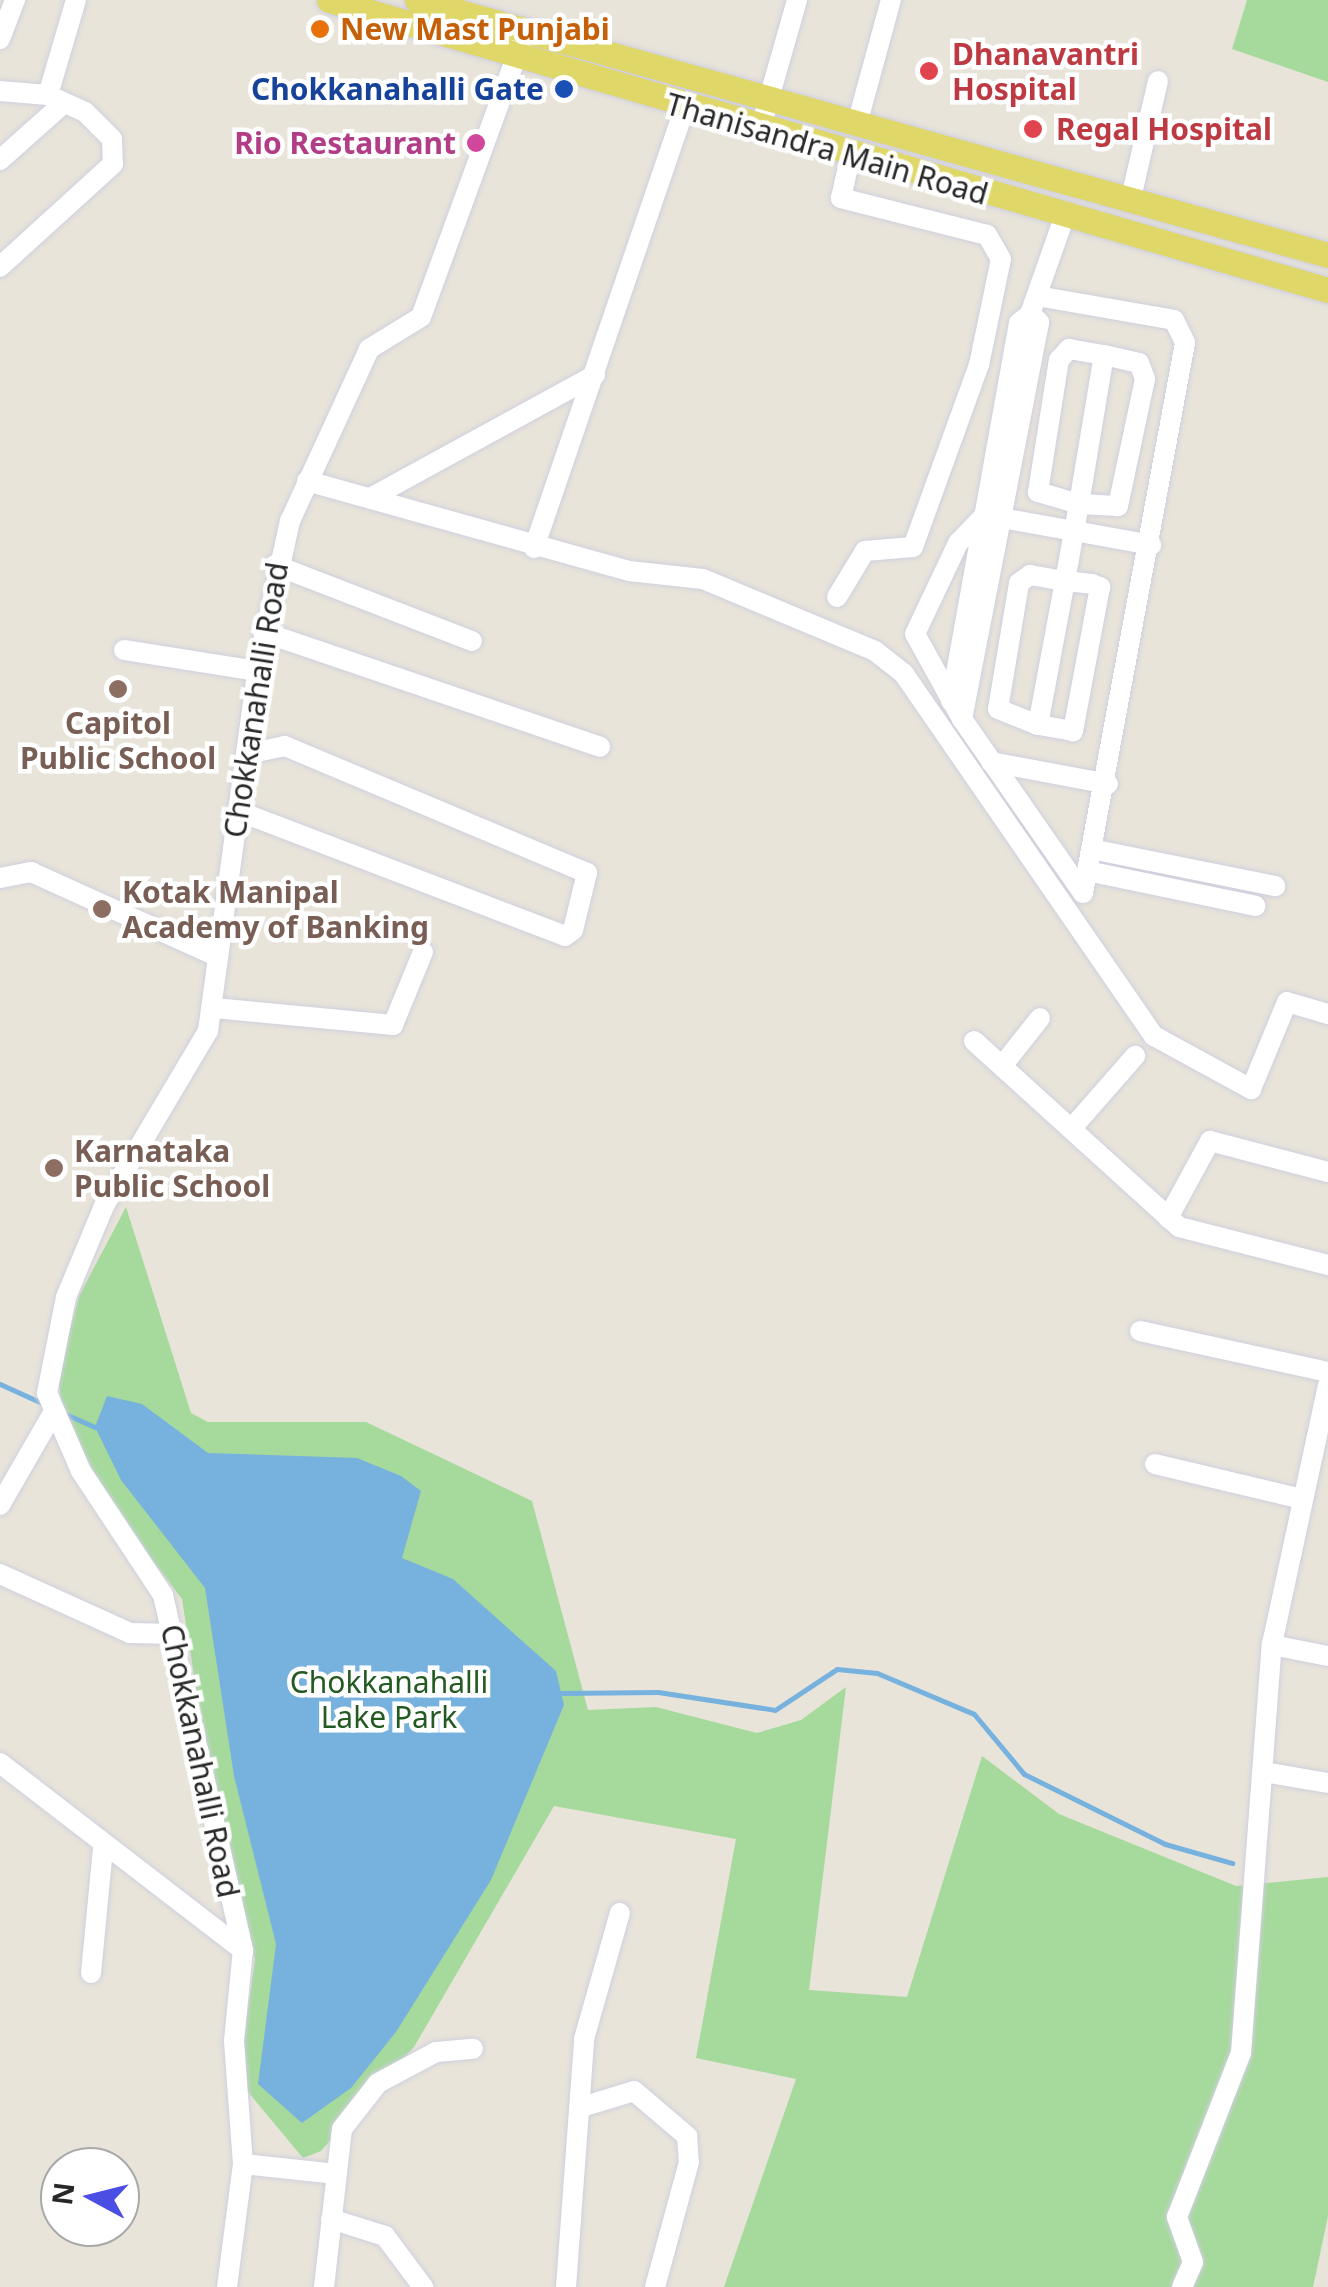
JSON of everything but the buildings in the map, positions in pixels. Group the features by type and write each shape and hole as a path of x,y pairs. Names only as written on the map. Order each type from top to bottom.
{"main road":[{"name":"Thanisandra Main Road","path":"329,0 764,100 1328,255"},
{"name":"Thanisandra Main Road","path":"429,2 684,109 1328,290"}],"street":[{"path":"0,39 15,0"},
{"path":"0,160 56,99 76,0"},
{"path":"764,100 785,0"},
{"path":"755,128 797,0"},
{"path":"857,124 891,0"},
{"name":"Chokkanahalli Road","path":"228,2287 243,2164 234,2041 243,1950 163,1595 52,1415 47,1394 66,1298 104,1206 191,1065 214,1008 257,671 275,565 307,481 369,349 421,317 521,42"},
{"path":"1130,198 1158,81"},
{"path":"0,91 56,99 112,140 114,164 0,266"},
{"path":"534,548 684,109"},
{"path":"837,596 864,551 913,547 979,365 1001,259 987,235 841,198 850,158"},
{"path":"957,710 992,522 1019,323 1034,305 1065,215"},
{"path":"1034,305 1174,320 1182,330 1150,551 1092,872 1088,890 1075,889 957,710 915,634 958,544 992,522 1150,551"},
{"path":"1063,352 1104,355 1139,363 1146,379 1122,501 1112,510 1080,504 1035,484 1063,352"},
{"path":"1038,726 1104,355"},
{"path":"374,496 596,374"},
{"path":"307,481 374,496 534,548 657,578 704,579 896,664 1131,1012 1234,1086 1258,1085 1288,1002 1328,1014"},
{"path":"275,565 472,641"},
{"path":"1030,575 1100,587 1103,597 1082,724 1038,726 998,710 1019,583 1030,575"},
{"path":"263,632 600,747"},
{"path":"124,650 257,671"},
{"path":"238,811 565,936 573,930 587,873 286,746 246,754"},
{"path":"992,762 1108,784"},
{"path":"1096,850 1275,886"},
{"path":"0,878 31,872 218,957"},
{"path":"1092,872 1256,906"},
{"path":"214,1008 392,1025 423,952"},
{"path":"1002,1066 1040,1018"},
{"path":"974,1041 1168,1218 1328,1265"},
{"path":"1072,1128 1135,1056"},
{"path":"1168,1218 1210,1141 1328,1172"},
{"path":"1140,1330 1328,1372"},
{"path":"1182,2287 1192,2262 1177,2217 1238,2070 1272,1645 1328,1385"},
{"path":"0,1505 52,1415"},
{"path":"1155,1464 1302,1500"},
{"path":"0,1574 130,1632 174,1634"},
{"path":"1272,1645 1328,1656"},
{"path":"0,1764 103,1848 243,1950"},
{"path":"1264,1772 1328,1783"},
{"path":"91,1972 103,1848"},
{"path":"566,2287 585,2106 585,2031 620,1913"},
{"path":"324,2287 342,2128 372,2086 436,2052 473,2049"},
{"path":"585,2106 634,2091 687,2136 689,2162 655,2287"},
{"path":"243,2164 336,2174"},
{"path":"331,2219 385,2236 423,2287"}],"green space":[{"path":"1247,0 1328,0 1328,82 1232,49"},
{"path":"126,1207 191,1413 208,1422 366,1422 532,1501 588,1710 656,1707 757,1733 801,1720 846,1687 809,1990 907,1997 982,1756 1059,1814 1236,1886 1328,1877 1328,2216 1313,2287 724,2287 796,2079 696,2058 736,1839 554,1806 414,2047 321,2151 303,2158 238,2080 255,1959 218,1831 182,1599 113,1510 64,1425 58,1376 79,1296"}],"water":[{"name":"Chokkanahalli Lake Park","path":"107,1396 142,1404 208,1453 357,1458 401,1476 421,1491 402,1558 453,1579 556,1671 564,1705 491,1880 396,2032 351,2088 302,2123 258,2084 276,1944 234,1776 205,1588 121,1480 95,1427"}],"waterway":[{"path":"0,1384 42,1403"},
{"path":"61,1412 95,1427"},
{"path":"561,1693 658,1692 775,1710 837,1669 877,1673 974,1714 1024,1774 1165,1844 1232,1863"}],"place":[{"name":"New Mast Punjabi","path":"320,29"},
{"name":"Dhanavantri Hospital","path":"929,71"},
{"name":"Chokkanahalli Gate","path":"564,89"},
{"name":"Regal Hospital","path":"1033,129"},
{"name":"Rio Restaurant","path":"476,143"},
{"name":"Capitol Public School","path":"118,689"},
{"name":"Kotak Manipal Academy of Banking","path":"102,909"},
{"name":"Karnataka Public School","path":"54,1168"}]}
